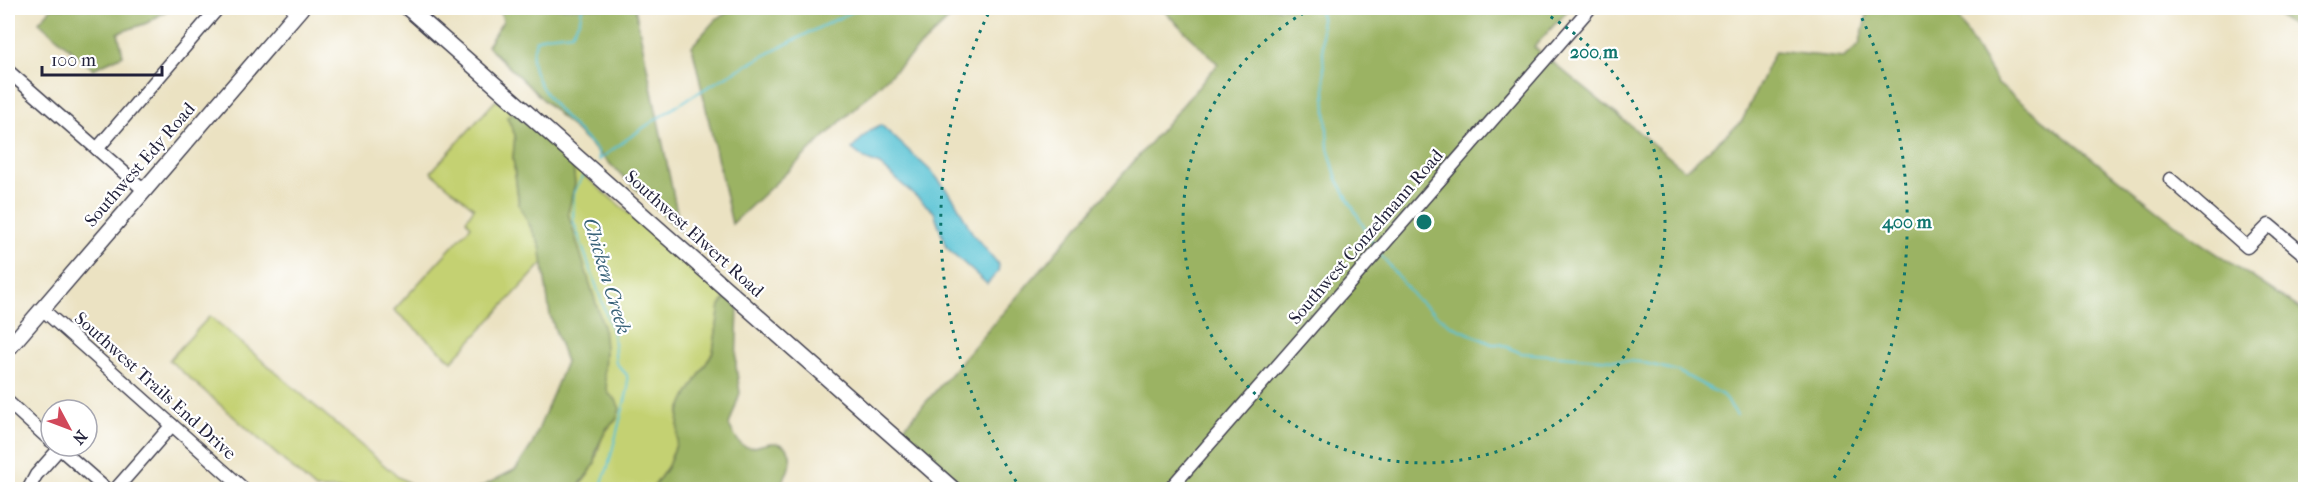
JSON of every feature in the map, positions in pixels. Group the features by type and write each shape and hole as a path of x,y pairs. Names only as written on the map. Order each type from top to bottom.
{"main road":[{"name":"Southwest Edy Road","path":"8,349 301,8"},
{"name":"Southwest Elwert Road","path":"408,8 954,489"}],"street":[{"path":"97,149 218,8"},
{"name":"Southwest Conzelmann Road","path":"1169,489 1590,8"},
{"path":"9,75 144,190"},
{"path":"2170,178 2247,247 2269,225 2306,256"},
{"name":"Southwest Trails End Drive","path":"42,309 245,489"},
{"path":"8,402 39,430"},
{"path":"115,489 172,425"},
{"path":"28,489 47,458"},
{"path":"71,458 107,489"}],"green space":[{"path":"52,8 171,8 147,23 118,33 123,55 93,69 39,22"},
{"path":"500,8 635,8 681,232 487,46 503,21"},
{"path":"736,8 961,8 732,224 692,46 716,19"},
{"path":"1161,8 1570,8 1534,47 1685,170 1742,121 1775,51 1843,58 1859,45 1867,15 1860,8 1952,8 1998,84 2193,238 2305,312 2305,489 968,490 901,431 1218,64"},
{"path":"2270,8 2305,8 2305,37"},
{"path":"496,100 514,112 507,117 515,135 513,158 519,205 540,245 543,263 452,361 394,310 471,226 466,220 474,208 431,172"},
{"path":"514,112 573,166 575,184 568,213 603,326 604,374 608,393 616,400 620,409 616,420 607,428 596,450 595,463 576,489 477,489 516,469 532,445 566,362 550,315 540,245 519,205 513,158 515,135 507,117"},
{"path":"573,166 727,297 720,305 713,352 685,399 679,413 677,442 668,466 652,489 576,489 592,469 602,439 616,420 616,400 608,393 604,374 605,348 568,213 575,184"},
{"path":"727,297 738,307 736,366 740,393 729,425 738,441 746,447 770,443 783,445 790,456 788,471 774,489 652,490 668,466 677,442 679,413 685,399 713,352 720,305"},
{"path":"210,316 398,477 420,489 316,489 169,360"}],"water":[{"path":"881,125 933,173 954,199 973,234 999,265 998,272 987,284 946,247 934,212 880,165 865,159 852,149 870,130"}],"waterway":[{"name":"Chicken Creek","path":"582,8 580,19 572,33 545,36 536,40 532,59 540,84 548,97 598,151 599,160"},
{"path":"599,160 629,137 725,77 860,8"},
{"path":"1318,8 1321,17 1328,148 1337,179 1375,247"},
{"name":"Chicken Creek","path":"585,173 574,192 573,220 613,333 616,363 627,375 628,389 608,467 599,490"},
{"path":"1380,254 1416,299 1450,325 1492,344 1500,344 1521,353 1640,362 1677,371 1724,396 1737,415"}]}
